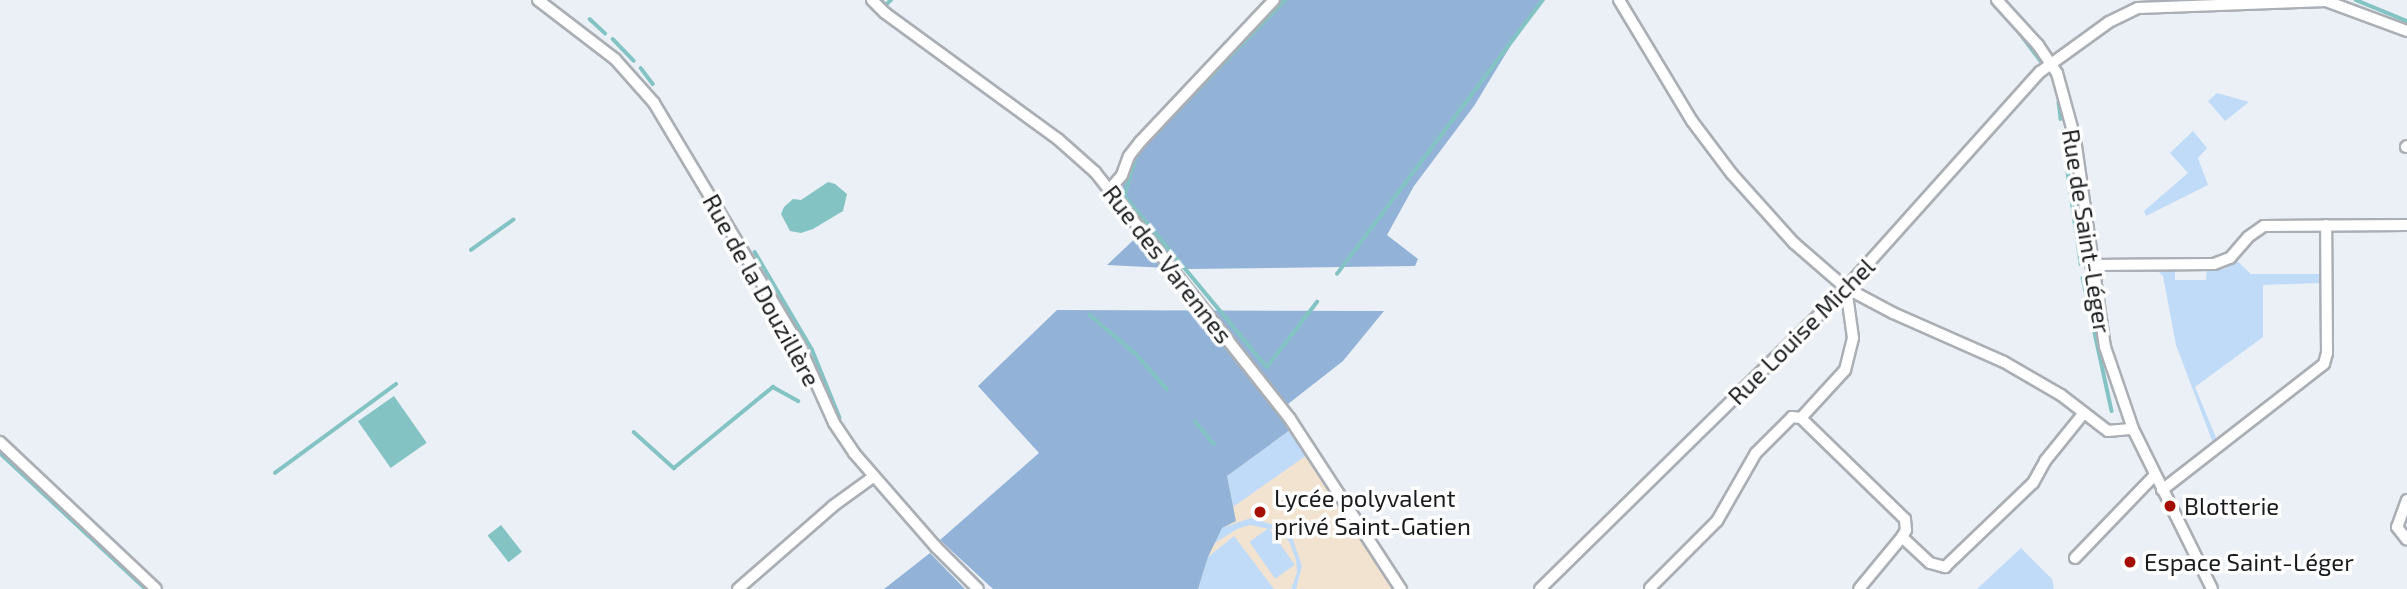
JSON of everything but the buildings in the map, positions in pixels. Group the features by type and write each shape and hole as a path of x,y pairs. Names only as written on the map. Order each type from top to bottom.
{"street":[{"name":"Rue de la Douzillère","path":"538,0 615,59 653,103 799,345 834,423 873,477 978,589"},
{"name":"Rue des Varennes","path":"872,0 885,13 1059,140 1110,189 1290,419 1401,589"},
{"path":"1110,189 1122,175 1129,156 1140,142 1274,0"},
{"path":"1619,0 1692,121 1732,174 1794,243 1846,288 1893,313 2004,362 2061,395 2108,431 2133,429"},
{"name":"Rue de Saint-Léger","path":"1997,0 2052,64 2075,139 2091,265 2105,347 2133,429 2212,589"},
{"name":"Rue Louise Michel","path":"1540,589 1846,288 2040,72 2109,22 2138,8 2326,1 2407,31"},
{"path":"2162,490 2324,364 2327,353 2326,225"},
{"path":"2091,265 2214,264 2230,258 2248,237 2264,226 2407,225"},
{"path":"1801,418 1845,370 1853,338 1846,288"},
{"path":"1902,537 1930,563 1945,566 2033,483 2045,461 2083,414"},
{"path":"1650,587 1717,521 1756,453 1792,417 1801,418 1905,519 1906,530 1902,537 1862,588"},
{"path":"0,442 156,589"},
{"path":"2076,558 2154,476"},
{"path":"738,589 833,506 873,477"},
{"path":"2407,500 2397,527 2407,540"}],"shaded area":[{"path":"1276,0 1543,0 1522,27 1474,106 1414,186 1387,235 1418,259 1415,266 1187,269 1107,265 1143,231 1119,200 1122,175 1129,156"},
{"path":"2217,93 2249,102 2225,121 2208,101"},
{"path":"2193,131 2207,148 2198,158 2208,185 2146,216 2144,211 2188,173 2170,153"},
{"path":"828,182 847,194 843,211 813,229 801,233 790,231 781,214 784,207 793,199 801,200"},
{"path":"2236,260 2251,274 2320,274 2320,283 2263,285 2263,337 2195,387 2217,440 2213,443 2176,345 2163,276 2159,272 2175,270 2175,280 2206,280 2207,270 2224,269"},
{"path":"1057,310 1384,311 1343,361 1288,404 1290,430 1227,476 1236,521 1222,528 1208,557 1198,589 993,589 940,540 1039,453 978,386"},
{"path":"394,396 427,443 391,468 358,421"},
{"name":"Lycée polyvalent privé Saint-Gatien","path":"1290,430 1393,589 1070,589"},
{"path":"1290,430 1307,455 1233,507 1227,476"},
{"path":"1251,518 1280,527 1292,537 1302,566 1296,589 1291,589 1297,573 1296,560 1289,541 1275,530 1250,525 1237,529 1143,589 1222,528"},
{"path":"501,525 522,552 509,562 488,535"},
{"path":"1269,528 1295,565 1275,579 1249,542"},
{"path":"1234,536 1274,589 1198,589 1208,557"},
{"path":"2021,548 2052,579 2054,589 1977,589"},
{"path":"930,553 965,589 884,589"}],"waterway":[{"path":"881,0 886,5 891,0"},
{"path":"1286,0 1138,152 1125,196 1267,367 1317,302"},
{"path":"1337,274 1543,0"},
{"path":"2356,0 2407,21"},
{"path":"590,19 605,33"},
{"path":"2019,32 2041,61"},
{"path":"613,39 634,61"},
{"path":"641,68 653,84"},
{"path":"2059,102 2061,119"},
{"path":"2063,131 2064,139"},
{"path":"2065,151 2081,264"},
{"path":"471,250 513,220"},
{"path":"755,252 812,349 840,418"},
{"path":"2083,278 2112,411"},
{"path":"1186,296 1215,335"},
{"path":"1090,315 1136,354 1167,389"},
{"path":"1222,342 1236,359"},
{"path":"275,473 396,384"},
{"path":"634,432 674,468 773,387 798,401"},
{"path":"1280,415 1290,428"},
{"path":"1195,421 1214,444"},
{"path":"0,453 146,589"}],"place":[{"name":"Blotterie","path":"2170,506"},
{"name":"Lycée polyvalent privé Saint-Gatien","path":"1260,512"},
{"name":"Espace Saint-Léger","path":"2130,562"}]}
